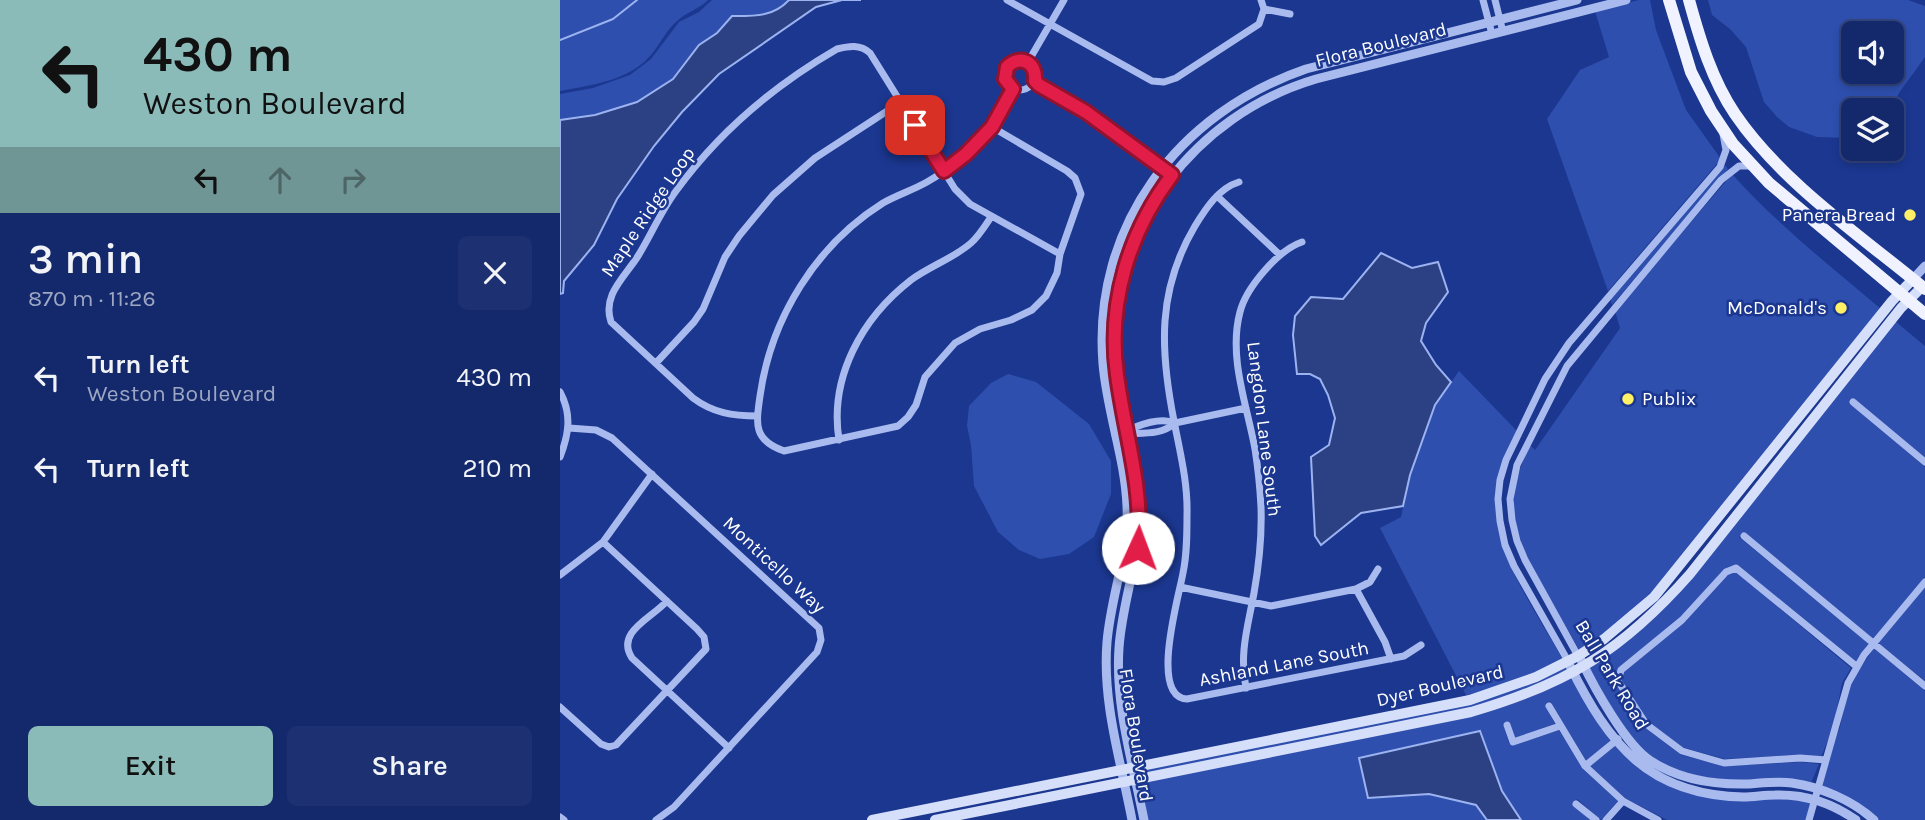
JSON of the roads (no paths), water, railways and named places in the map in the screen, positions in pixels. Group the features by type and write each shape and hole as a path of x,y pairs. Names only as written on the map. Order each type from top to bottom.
{"main road":[{"path":"1669,0 1691,72 1720,126 1752,166 1823,230 1925,314"},
{"path":"1689,0 1714,76 1734,113 1758,143 1821,204 1921,285"},
{"name":"Dyer Boulevard","path":"872,820 909,816 1131,772 1470,700 1515,686 1573,658 1614,632 1654,597 1820,391 1904,297 1921,285"},
{"name":"Dyer Boulevard","path":"935,820 1125,782 1131,772 1471,712 1510,701 1579,670 1618,644 1665,602 1780,461 1904,297"},
{"path":"1780,461 1778,451 1816,403 1820,391"},
{"path":"1705,556 1711,540 1759,479 1763,463"}],"street":[{"path":"1007,0 1152,81 1164,82 1176,78 1250,32 1259,24 1264,9 1261,0"},
{"path":"1028,62 1064,0"},
{"path":"1483,0 1492,34"},
{"path":"1495,0 1503,32"},
{"name":"Flora Boulevard","path":"1144,820 1131,772 1112,723 1106,680 1109,624 1127,527 1125,486 1105,380 1103,354 1107,292 1121,241 1136,208 1160,167 1198,130 1240,98 1287,76 1577,0"},
{"name":"Flora Boulevard","path":"1131,772 1119,664 1121,632 1135,563 1139,522 1138,485 1115,356 1115,324 1126,263 1153,203 1172,175 1208,136 1245,109 1298,85 1626,0"},
{"path":"1264,9 1290,15"},
{"name":"Maple Ridge Loop","path":"757,416 735,416 705,407 611,322 609,298 674,194 704,153 758,103 837,49 852,46 864,48 955,189 970,204 1060,254"},
{"path":"1357,56 1361,68"},
{"path":"1014,61 1028,62 1035,72 1035,81 1026,90 1013,89 1005,79 1007,67 1014,61"},
{"path":"1035,81 1086,112 1172,175"},
{"path":"992,127 1067,171 1079,185 1080,202 1060,254 1058,273 1052,286 1032,310 1011,320 980,328 956,343 925,377 916,405 898,426 783,451 769,446 759,430 757,416 763,378 771,346 804,279 833,244 854,225 884,203 928,182 966,154 992,127 1013,89"},
{"path":"656,363 694,322 703,309 725,257 773,195 814,158 901,102"},
{"name":"Ball Park Road","path":"1573,658 1525,586 1505,545 1498,499 1500,480 1506,460 1545,379 1569,343 1720,167 1726,150 1720,126"},
{"name":"Ball Park Road","path":"1752,166 1739,166 1721,180 1567,366 1520,458 1510,499 1512,520 1517,541 1579,670 1634,761 1673,785 1743,797 1777,794 1808,797 1841,809 1856,820"},
{"name":"Ashland Lane South","path":"1239,181 1228,186 1198,221 1183,248 1166,306 1164,360 1185,476 1187,509 1185,559 1169,639 1170,679 1175,695 1187,699 1391,659 1409,654 1421,645"},
{"path":"1217,197 1280,255"},
{"path":"839,440 835,416 840,384 851,354 866,326 885,303 912,279 974,241 991,217"},
{"name":"Langdon Lane South","path":"1246,688 1242,664 1243,641 1260,553 1261,509 1255,449 1237,356 1239,316 1247,293 1280,255 1290,246 1302,242"},
{"name":"Dyer Boulevard","path":"1921,285 1925,265"},
{"path":"560,392 567,410 569,428 560,457"},
{"path":"1853,402 1925,462"},
{"path":"1115,435 1127,432 1135,435 1148,428 1168,429 1174,423 1246,408"},
{"name":"Monticello Way","path":"569,428 605,433 819,628 821,640 817,652 674,807 656,820"},
{"path":"560,575 603,542 652,474"},
{"path":"1498,499 1510,499"},
{"path":"1744,536 1925,686"},
{"path":"560,708 601,744 609,747 621,742 702,655 707,643 697,629 603,542"},
{"path":"1826,760 1800,758 1724,763 1682,751 1646,724 1618,681 1622,670 1682,620 1726,572 1736,568 1856,667"},
{"path":"1180,587 1251,604 1277,605 1356,589 1370,582 1378,569"},
{"path":"1525,586 1536,580"},
{"path":"1809,820 1841,703 1856,667 1925,582"},
{"path":"1356,589 1385,642 1391,659"},
{"path":"667,601 650,618 633,629 626,650 729,748"},
{"path":"1549,706 1585,766 1623,801 1658,820"},
{"path":"1507,725 1513,742 1560,726"},
{"path":"1585,766 1620,737"},
{"name":"Ball Park Road","path":"1620,737 1648,760 1702,782 1789,782 1819,788 1874,820"},
{"name":"Flora Boulevard","path":"1125,782 1132,820"},
{"path":"1606,820 1623,801"},
{"path":"1576,804 1595,820"}],"waterway":[{"path":"560,40 613,19 637,0"}],"place":[{"name":"Panera Bread","path":"1910,215"},
{"name":"McDonald's","path":"1841,308"},
{"name":"Publix","path":"1628,399"}]}
